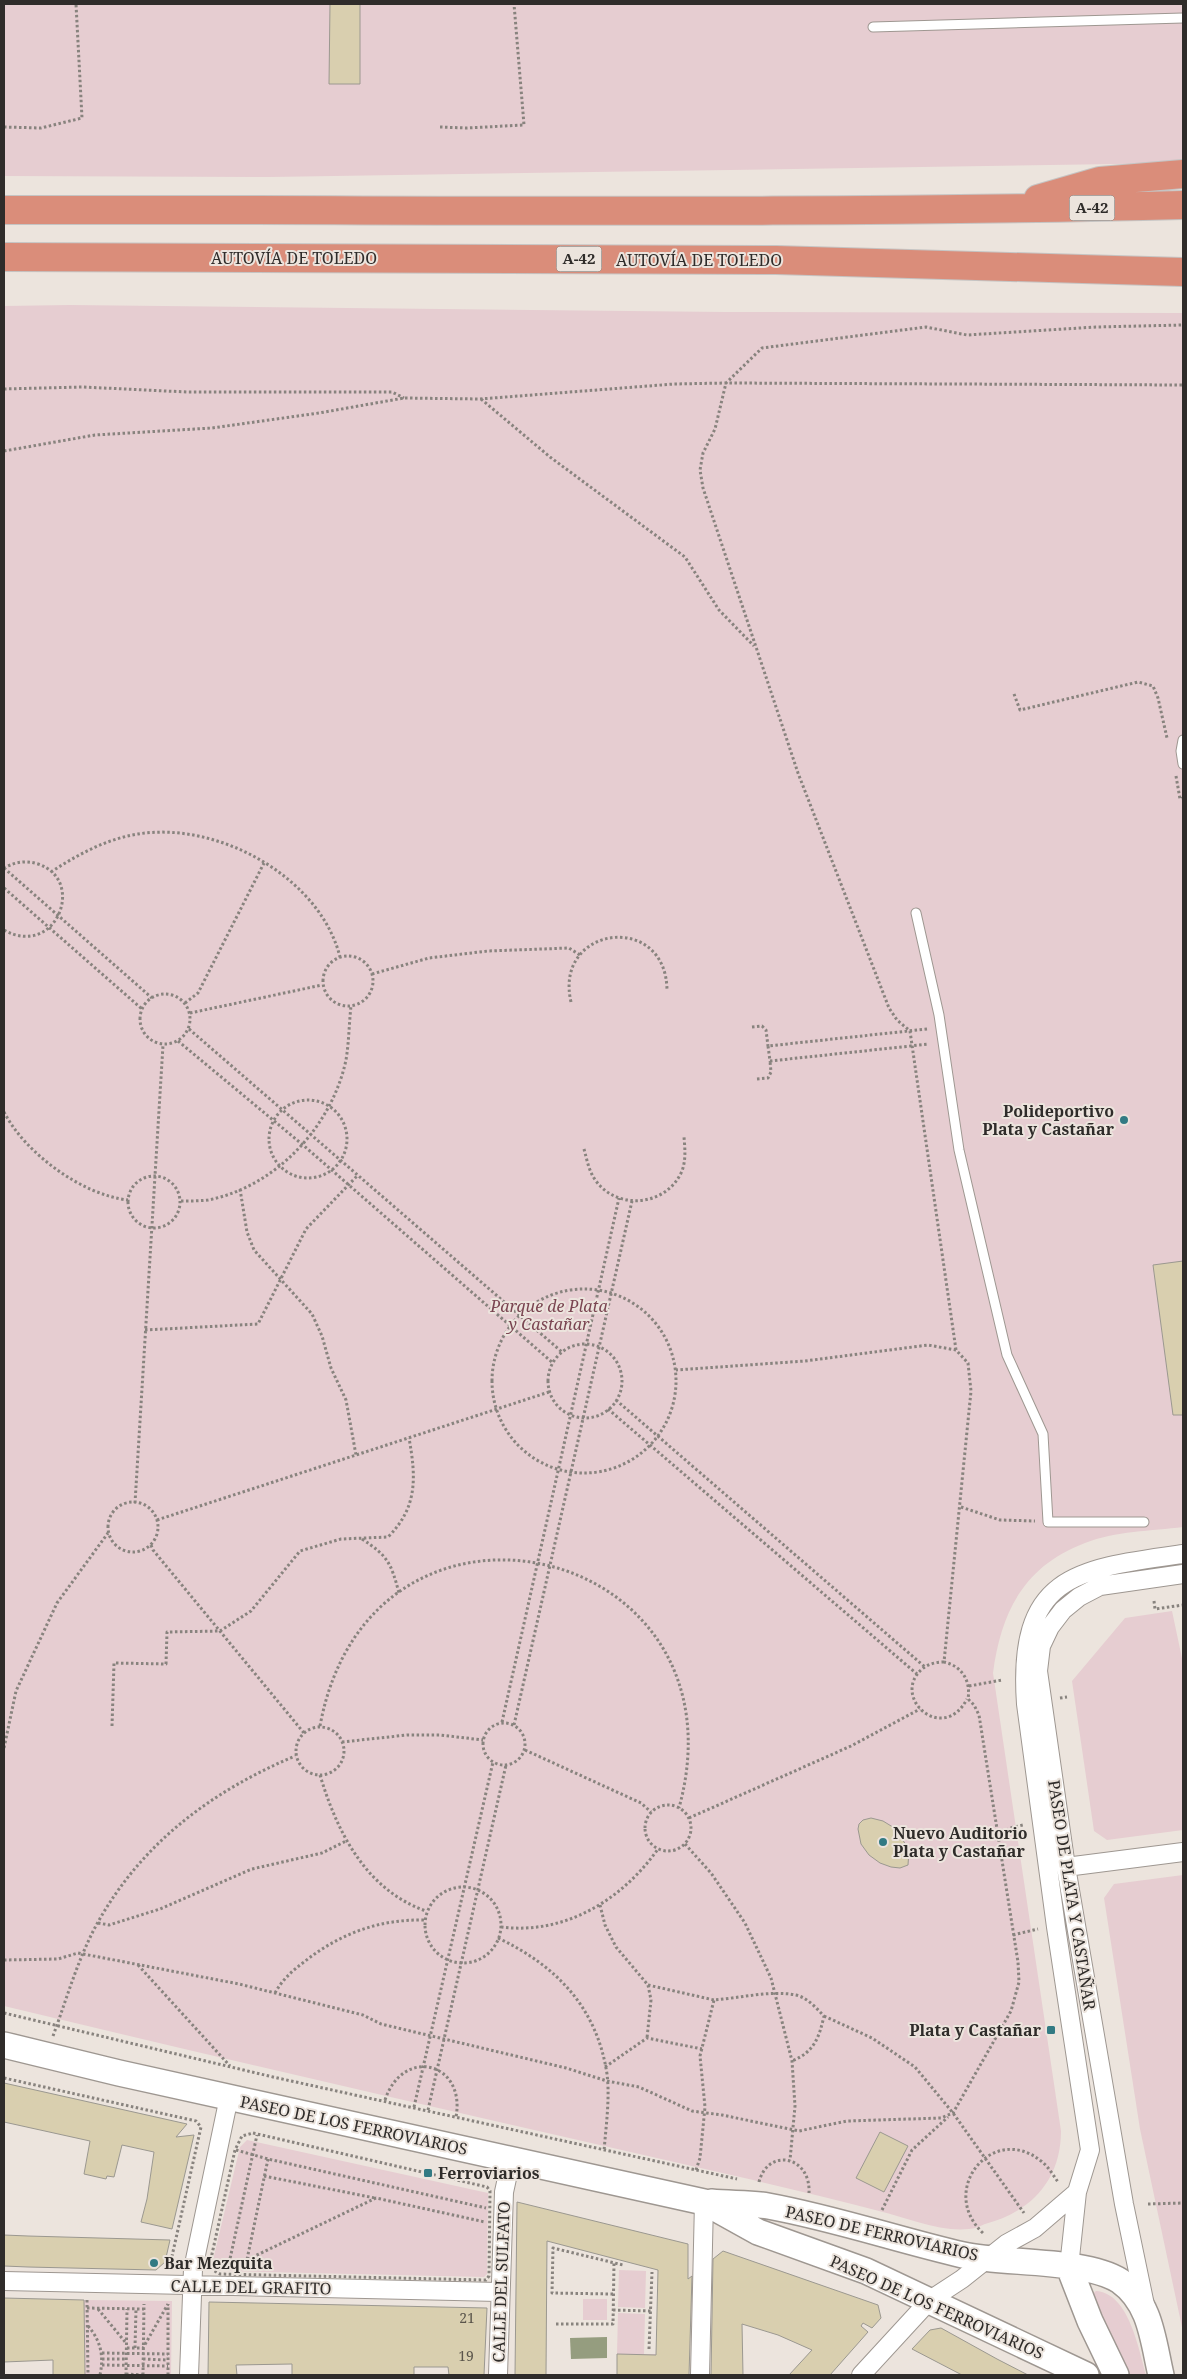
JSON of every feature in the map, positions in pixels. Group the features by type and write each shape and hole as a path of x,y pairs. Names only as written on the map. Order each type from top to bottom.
{"highway":[{"path":"1000,210 1100,181 1183,174"},
{"name":"A-42","path":"4,210 579,209 728,212 896,209 1000,210 1183,205"},
{"name":"AUTOVÍA DE TOLEDO","path":"4,256 776,260 1183,272"}],"main road":[{"name":"PASEO DE LOS FERROVIARIOS","path":"4,2045 704,2202 758,2232 866,2271 930,2300 1079,2374"},
{"name":"PASEO DE FERROVIARIOS","path":"704,2202 767,2206 877,2231 965,2255 989,2257"},
{"path":"989,2257 1069,2267 1094,2272 1118,2280 1132,2292 1146,2311 1161,2375"},
{"path":"1069,2267 1090,2321 1116,2375"}],"street":[{"name":"PASEO DE PLATA Y CASTAÑAR","path":"1069,2267 1078,2192 1090,2150 1056,1927 1026,1704 1024,1670 1028,1637 1036,1614 1052,1592 1071,1579 1098,1568 1183,1554"},
{"name":"PASEO DE PLATA Y CASTAÑAR","path":"1146,2311 1124,2204 1066,1867 1038,1672 1040,1646 1050,1627 1064,1610 1080,1597 1100,1586 1183,1574"},
{"path":"1066,1867 1183,1852"},
{"path":"189,2375 192,2269 229,2097"},
{"name":"CALLE DEL SULFATO","path":"498,2375 499,2292 504,2192 511,2160"},
{"path":"989,2257 1006,2244 1035,2228 1078,2192"},
{"path":"700,2375 704,2202"},
{"name":"PASEO DE FERROVIARIOS","path":"861,2375 930,2300 962,2279 989,2257"},
{"name":"CALLE DEL GRAFITO","path":"4,2281 192,2287 499,2292"}],"lane":[{"path":"873,28 1183,18"},
{"path":"1183,740 1180,751 1183,764"},
{"path":"916,913 933,986 959,1150 1007,1355 1043,1434 1048,1522 1144,1522"}],"path":[{"path":"4,127 41,128 82,118 76,4"},
{"path":"440,127 466,128 524,124 514,4"},
{"path":"944,1662 971,1391 968,1363 956,1350 910,1031 897,1020 889,1008 871,966 798,773 700,470 703,453 715,429 726,382 762,348 926,327 967,335 1096,327 1183,325"},
{"path":"4,451 95,436 222,426 319,413 404,398 480,399 674,384 726,382 1183,385"},
{"path":"4,390 83,387 187,392 392,392 404,398"},
{"path":"480,399 550,457 685,557 719,610 756,648"},
{"path":"1014,694 1020,710 1138,682 1153,686 1158,698 1168,744"},
{"path":"1174,771 1180,799 1183,798"},
{"path":"51,872 76,855 110,841 139,834 193,834 244,851 264,863 313,902 330,929 340,957"},
{"path":"4,930 20,937 30,937 50,928 59,916 63,904 63,894 60,885 51,872 40,864 20,862 4,868 59,916 152,998"},
{"path":"185,1003 198,993 264,863"},
{"path":"4,888 142,1009"},
{"path":"571,1002 569,981 572,969 580,955 595,942 618,936 641,942 651,948 664,968 667,991"},
{"path":"372,974 429,958 488,951 569,948 580,955"},
{"path":"340,957 357,957 367,964 372,974 372,988 364,1000 351,1006 338,1005 328,997 322,985 327,965 340,957"},
{"path":"190,1013 322,985"},
{"path":"168,994 177,997 185,1003 190,1013 189,1029 178,1041 162,1046 152,1042 145,1035 140,1026 139,1016 142,1009 152,998 168,994"},
{"path":"181,1201 207,1200 240,1189 261,1178 303,1145 328,1106 346,1060 351,1006"},
{"path":"752,1027 762,1026 766,1030 770,1061 771,1072 768,1078 757,1079"},
{"path":"768,1046 940,1028"},
{"path":"189,1029 562,1352"},
{"path":"178,1041 303,1145 553,1363"},
{"path":"770,1061 942,1042"},
{"path":"135,1503 153,1228 162,1046"},
{"path":"303,1100 313,1100 328,1106 339,1115 346,1134 346,1144 340,1160 331,1170 322,1175 302,1177 293,1174 279,1164 272,1153 269,1133 274,1121 282,1110 293,1103 303,1100"},
{"path":"4,1112 5,1117 38,1154 64,1174 86,1187 128,1200"},
{"path":"584,1149 590,1170 596,1181 605,1191 619,1198 632,1201 654,1198 666,1192 675,1183 682,1172 685,1159 684,1137"},
{"path":"155,1175 165,1178 174,1184 181,1201 178,1213 172,1221 163,1226 153,1228 143,1226 134,1220 129,1211 128,1200 130,1191 136,1182 145,1177 155,1175"},
{"path":"145,1330 258,1324 306,1229 358,1175"},
{"path":"240,1189 247,1232 254,1250 312,1314 322,1336 332,1368 346,1400 356,1455"},
{"path":"502,1722 619,1198"},
{"path":"514,1725 632,1201"},
{"path":"578,1288 612,1293 636,1304 656,1322 673,1352 677,1387 674,1405 659,1436 651,1446 635,1459 619,1467 586,1474 558,1470 537,1461 523,1450 512,1438 496,1409 492,1376 500,1344 510,1326 520,1315 538,1302 560,1292 578,1288"},
{"path":"585,1344 600,1348 613,1358 620,1370 621,1384 616,1400 608,1409 598,1416 584,1418 571,1416 560,1409 549,1392 548,1379 553,1363 562,1352 585,1344"},
{"path":"676,1370 805,1361 928,1345 956,1350"},
{"path":"157,1520 549,1392"},
{"path":"616,1400 925,1667"},
{"path":"608,1409 917,1674"},
{"path":"112,1726 114,1663 166,1664 167,1632 220,1631 251,1611 300,1551 341,1539 388,1537 401,1524 412,1495 415,1480 409,1438"},
{"path":"135,1503 146,1506 157,1520 158,1529 151,1545 136,1553 119,1549 111,1541 108,1533 108,1524 114,1510 121,1505 135,1503"},
{"path":"960,1506 1000,1520 1048,1522"},
{"path":"4,1748 16,1691 57,1603 108,1533"},
{"path":"362,1538 382,1552 391,1566 399,1593"},
{"path":"151,1545 153,1550 304,1732"},
{"path":"336,1669 351,1640 366,1621 399,1593 424,1578 470,1562 494,1560 549,1564 588,1580 609,1592 645,1624 664,1651 681,1688 687,1711 690,1743"},
{"path":"1154,1601 1155,1609 1183,1605"},
{"path":"944,1662 956,1666 962,1672 969,1686 968,1699 962,1709 949,1717 933,1718 920,1709 913,1695 917,1674 933,1663 944,1662"},
{"path":"969,1686 1002,1680"},
{"path":"320,1726 328,1692"},
{"path":"881,2214 912,2150 953,2113 1011,2011 1018,1982 1013,1935 978,1715 974,1705 968,1699"},
{"path":"689,1818 851,1746 920,1709"},
{"path":"502,1722 514,1725 523,1733 526,1741 522,1757 515,1763 506,1766 493,1762 486,1755 484,1740 487,1731 502,1722"},
{"path":"320,1726 335,1732 342,1742 344,1755 341,1763 328,1773 320,1775 305,1769 295,1756 299,1738 304,1732 320,1726"},
{"path":"342,1742 407,1735 440,1735 484,1740"},
{"path":"525,1750 641,1802 651,1812"},
{"path":"46,2055 75,1972 98,1923 135,1870 158,1843 184,1820 235,1785 262,1770 295,1756"},
{"path":"414,2107 493,1762"},
{"path":"428,2110 506,1766"},
{"path":"320,1775 328,1803 346,1841 364,1867 381,1884 411,1906 426,1911"},
{"path":"679,1808 687,1776"},
{"path":"667,1804 679,1808 689,1818 690,1836 685,1844 678,1849 669,1851 658,1849 647,1838 646,1820 651,1812 658,1807 667,1804"},
{"path":"998,1836 1010,1828 1023,1825"},
{"path":"98,1923 109,1925 160,1909 252,1869 316,1854 346,1841"},
{"path":"685,1844 711,1873 745,1923 771,1978 792,2060 795,2106 790,2160"},
{"path":"501,1927 539,1928 570,1919 600,1905 625,1887 643,1870 658,1849"},
{"path":"464,1887 477,1889 484,1893 497,1907 501,1919 498,1938 492,1950 482,1959 468,1964 447,1961 433,1950 428,1943 424,1930 426,1911 439,1894 450,1888 464,1887"},
{"path":"600,1905 605,1925 616,1947 648,1985 651,2000 647,2038"},
{"path":"275,1993 288,1975 337,1939 387,1922 424,1920"},
{"path":"1013,1935 1038,1928"},
{"path":"498,1938 528,1953 563,1982 586,2011 597,2035 607,2081 604,2150"},
{"path":"4,1960 58,1959 78,1952 275,1993 363,2015 381,2024 559,2066 607,2081 639,2087 692,2112 722,2115 799,2131 847,2122 941,2118 953,2113"},
{"path":"138,1965 230,2066"},
{"path":"648,1985 714,2000 797,1995 812,2003 824,2016 872,2038 915,2067 986,2157 1035,2228"},
{"path":"696,2170 700,2158 704,2114 700,2056 714,2000"},
{"path":"4,2013 230,2066 741,2180"},
{"path":"792,2060 805,2055 815,2046 824,2016"},
{"path":"605,2067 647,2038 702,2049"},
{"path":"385,2100 389,2086 395,2079 411,2068 422,2067 436,2070 447,2077 457,2093 459,2103 456,2117"},
{"path":"4,2078 196,2120 201,2127 168,2273"},
{"path":"235,2150 490,2209 489,2276 486,2280 220,2274 213,2270 210,2263 235,2150 242,2136 256,2134 487,2187"},
{"path":"228,2268 256,2134"},
{"path":"983,2233 972,2220 967,2208 966,2194 968,2181 974,2170 986,2157 1007,2150 1026,2152 1043,2162 1058,2182"},
{"path":"244,2275 268,2159"},
{"path":"759,2184 764,2170 771,2164 780,2160 790,2160 806,2172 809,2181 808,2196 800,2194"},
{"path":"264,2176 490,2223"},
{"path":"750,2182 767,2186"},
{"path":"217,2272 246,2262 376,2198"},
{"path":"1148,2204 1183,2203"},
{"path":"613,2294 552,2293 553,2248 623,2265"},
{"path":"556,2324 613,2324 614,2262"},
{"path":"649,2350 652,2272"},
{"path":"87,2297 88,2375"},
{"path":"127,2309 126,2375 143,2375 144,2304"},
{"path":"144,2348 168,2304 168,2375"},
{"path":"87,2308 144,2309"},
{"path":"98,2308 127,2346 144,2348"},
{"path":"135,2354 136,2309"},
{"path":"613,2310 651,2311"},
{"path":"88,2326 99,2341 102,2353 100,2375"},
{"path":"102,2353 168,2354"},
{"path":"102,2359 126,2359"},
{"path":"143,2360 174,2360"},
{"path":"102,2364 168,2366"},
{"path":"135,2365 135,2375"}],"green space":[{"path":"4,4 1183,4 1183,163 270,177 4,176"},
{"name":"Parque de Plata y Castañar","path":"70,305 725,312 1183,313 1183,1527 1109,1536 1085,1543 1064,1553 1046,1564 1031,1578 1019,1594 1002,1630 993,1673 1061,2131 1060,2149 1056,2165 1049,2179 1029,2202 1001,2219 973,2228 958,2229 924,2224 775,2185 4,2006 4,306"},
{"path":"1172,1611 1183,1663 1183,1830 1107,1840 1094,1831 1072,1681 1125,1618"},
{"path":"1183,1875 1183,2332 1140,2129 1104,1898 1114,1884"},
{"path":"247,2140 488,2193 487,2274 484,2277 220,2271 216,2268 213,2260 240,2147"},
{"path":"619,2270 646,2271 645,2308 618,2307"},
{"path":"1096,2291 1107,2294 1117,2301 1124,2312 1136,2338 1146,2375 1129,2375 1091,2295"},
{"path":"583,2299 607,2299 607,2320 583,2320"},
{"path":"84,2300 172,2301 171,2375 85,2375"},
{"path":"618,2313 645,2314 644,2354 655,2354 655,2368 632,2355 617,2354"}],"shaded area":[{"path":"607,2337 607,2358 571,2359 570,2338"}],"building":[{"path":"330,4 360,4 360,84 329,84"},
{"path":"1183,1261 1183,1415 1173,1415 1153,1265"},
{"name":"Nuevo Auditorio Plata y Castañar","path":"871,1818 883,1821 896,1829 909,1850 908,1865 900,1868 891,1867 880,1863 869,1855 861,1844 858,1829 859,1824 863,1820"},
{"path":"4,2083 187,2124 176,2137 194,2135 172,2229 141,2222 147,2199 154,2152 122,2145 114,2177 107,2176 106,2179 84,2174 90,2141 4,2122"},
{"path":"880,2132 908,2146 884,2192 856,2178"},
{"path":"517,2202 688,2244 688,2279 692,2276 689,2375 617,2375 617,2354 656,2355 658,2270 547,2241 546,2375 515,2375"},
{"path":"4,2235 170,2240 165,2262 156,2270 28,2267 4,2266"},
{"path":"723,2251 878,2305 881,2318 872,2328 863,2323 861,2326 868,2332 830,2375 789,2375 812,2350 778,2335 742,2324 743,2375 711,2375 713,2259"},
{"path":"4,2298 84,2300 85,2375 53,2375 53,2360 4,2362"},
{"path":"209,2302 487,2308 484,2375 449,2375 448,2367 414,2367 414,2375 292,2375 292,2364 236,2365 237,2375 208,2375"},
{"path":"941,2328 1028,2375 962,2375 912,2349 930,2330"}],"place":[{"name":"Polideportivo Plata y Castañar","path":"1124,1120"},
{"name":"Nuevo Auditorio Plata y Castañar","path":"883,1842"},
{"name":"Plata y Castañar","path":"1051,2030"},
{"name":"Ferroviarios","path":"428,2173"},
{"name":"Bar Mezquita","path":"154,2263"}]}
